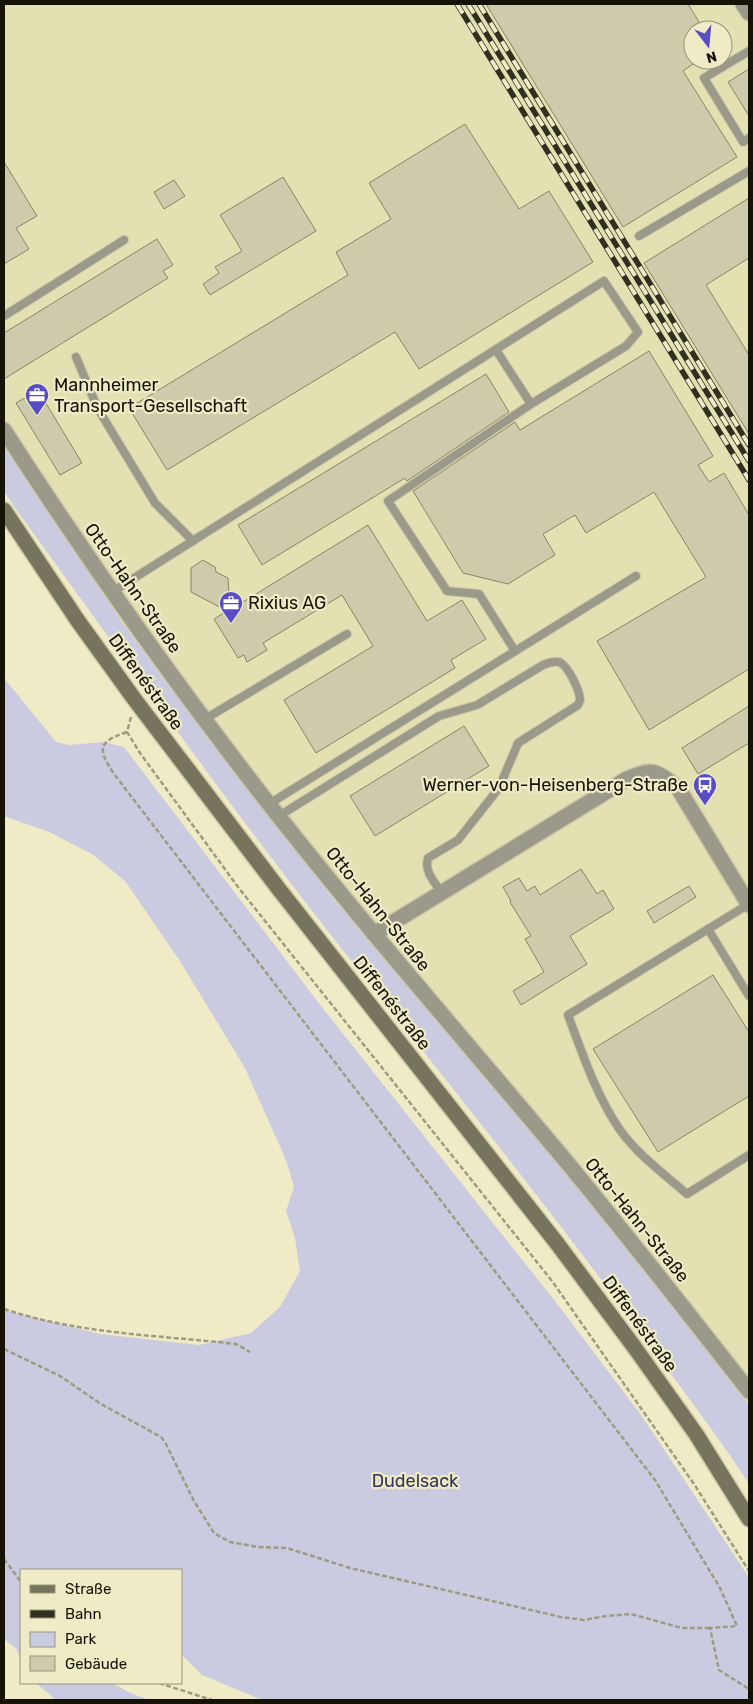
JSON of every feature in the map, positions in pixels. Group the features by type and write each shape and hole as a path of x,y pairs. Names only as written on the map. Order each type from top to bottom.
{"main road":[{"name":"Diffenéstraße","path":"4,510 78,621 135,700 278,888 556,1242 624,1332 696,1434 749,1519"}],"street":[{"path":"744,4 749,13"},
{"name":"Otto-Hahn-Straße","path":"4,430 111,592 204,719 274,810 374,934 572,1168 749,1391"},
{"path":"374,934 627,779 644,771 661,775 678,788 749,905"}],"lane":[{"path":"749,52 704,78 743,142 749,138"},
{"path":"639,236 749,171"},
{"path":"4,316 124,240"},
{"path":"111,592 604,281 638,332 626,346 531,404 388,501 447,591 479,594 515,651"},
{"path":"496,350 531,404"},
{"path":"76,357 98,409 155,503 193,541"},
{"path":"274,810 515,651 636,576"},
{"path":"204,719 347,634"},
{"path":"274,810 439,716 477,704 543,665 550,662 561,663 565,666 578,689 580,700 578,705 518,743 499,788 458,840 428,858 426,865 428,872 442,893"},
{"path":"749,905 568,1015 595,1086 621,1131 653,1166 687,1194 749,1156"},
{"path":"708,929 749,996"}],"path":[{"path":"135,700 127,732 140,753 238,887 552,1281 689,1476 749,1571"},
{"path":"4,1349 60,1376 101,1404 160,1437 165,1442 194,1501 214,1533 230,1542 258,1547 287,1548 350,1568 561,1617 584,1620 632,1614 682,1628 737,1626 720,1588 655,1480 114,774 104,759 102,748 109,738 127,732"},
{"path":"4,1309 26,1316 95,1331 236,1344 250,1352"},
{"path":"4,1559 20,1581"},
{"path":"710,1628 718,1670 749,1689"},
{"path":"162,1684 212,1700"}],"shaded area":[{"path":"4,4 749,4 749,1405 714,1356 551,1154 412,988 334,900 167,684 121,621 4,445"}],"green space":[{"path":"4,445 121,621 167,684 334,900 412,988 551,1154 714,1356 749,1405 749,1484 704,1419 584,1257 270,856 18,512 4,491"},
{"name":"Dudelsack","path":"4,678 56,742 69,745 104,742 124,747 321,1006 562,1310 641,1415 748,1576 749,1700 262,1700 202,1675 182,1655 182,1569 20,1569 20,1659 17,1649 4,1639 4,1310 100,1334 199,1345 251,1333 280,1307 300,1271 295,1238 286,1211 294,1187 286,1160 245,1068 180,961 125,881 92,854 49,832 4,816"},
{"path":"37,1684 114,1684 130,1693 150,1700 56,1700"}],"building":[{"path":"486,4 688,4 698,20 683,20 683,71 737,157 623,227"},
{"path":"749,69 749,116 728,82"},
{"path":"465,124 519,209 549,191 593,262 419,369 395,332 167,470 129,408 348,275 336,252 391,219 369,183"},
{"path":"4,162 37,216 16,228 29,249 4,264"},
{"path":"283,177 316,231 210,295 203,284 219,273 215,267 242,251 220,215"},
{"path":"174,180 185,196 164,209 154,192"},
{"path":"749,198 749,258 706,285 749,355 749,434 644,263"},
{"path":"157,239 173,265 163,271 168,278 4,379 4,333"},
{"path":"649,351 713,456 698,465 709,482 724,473 749,515 749,669 649,730 597,641 706,577 654,492 586,533 575,515 543,534 555,555 508,584 463,573 413,491 515,422 520,430"},
{"path":"486,374 509,412 407,481 405,478 262,565 238,525"},
{"path":"38,390 82,463 60,475 16,403"},
{"path":"368,525 427,621 462,600 486,639 451,660 455,668 316,753 284,700 373,646 342,595 263,643 267,650 247,662 244,655 238,658 214,619 227,611 191,592 191,568 203,560 215,567 216,572 228,578 230,610"},
{"path":"749,706 749,743 698,774 682,748"},
{"path":"464,726 489,766 375,836 350,796"},
{"path":"581,869 597,894 603,890 614,909 570,936 587,964 521,1005 513,991 544,972 525,939 531,936 503,887 519,878 527,891 535,886 540,895"},
{"path":"689,886 696,897 654,923 647,911"},
{"path":"713,975 749,1032 749,1096 658,1152 593,1049"}],"railway":[{"path":"457,4 749,480"},
{"path":"468,4 749,461"},
{"path":"479,4 749,445"}],"place":[{"name":"Mannheimer Transport-Gesellschaft","path":"37,416"},
{"name":"Rixius AG","path":"231,624"},
{"name":"Werner-von-Heisenberg-Straße","path":"705,806"}]}
